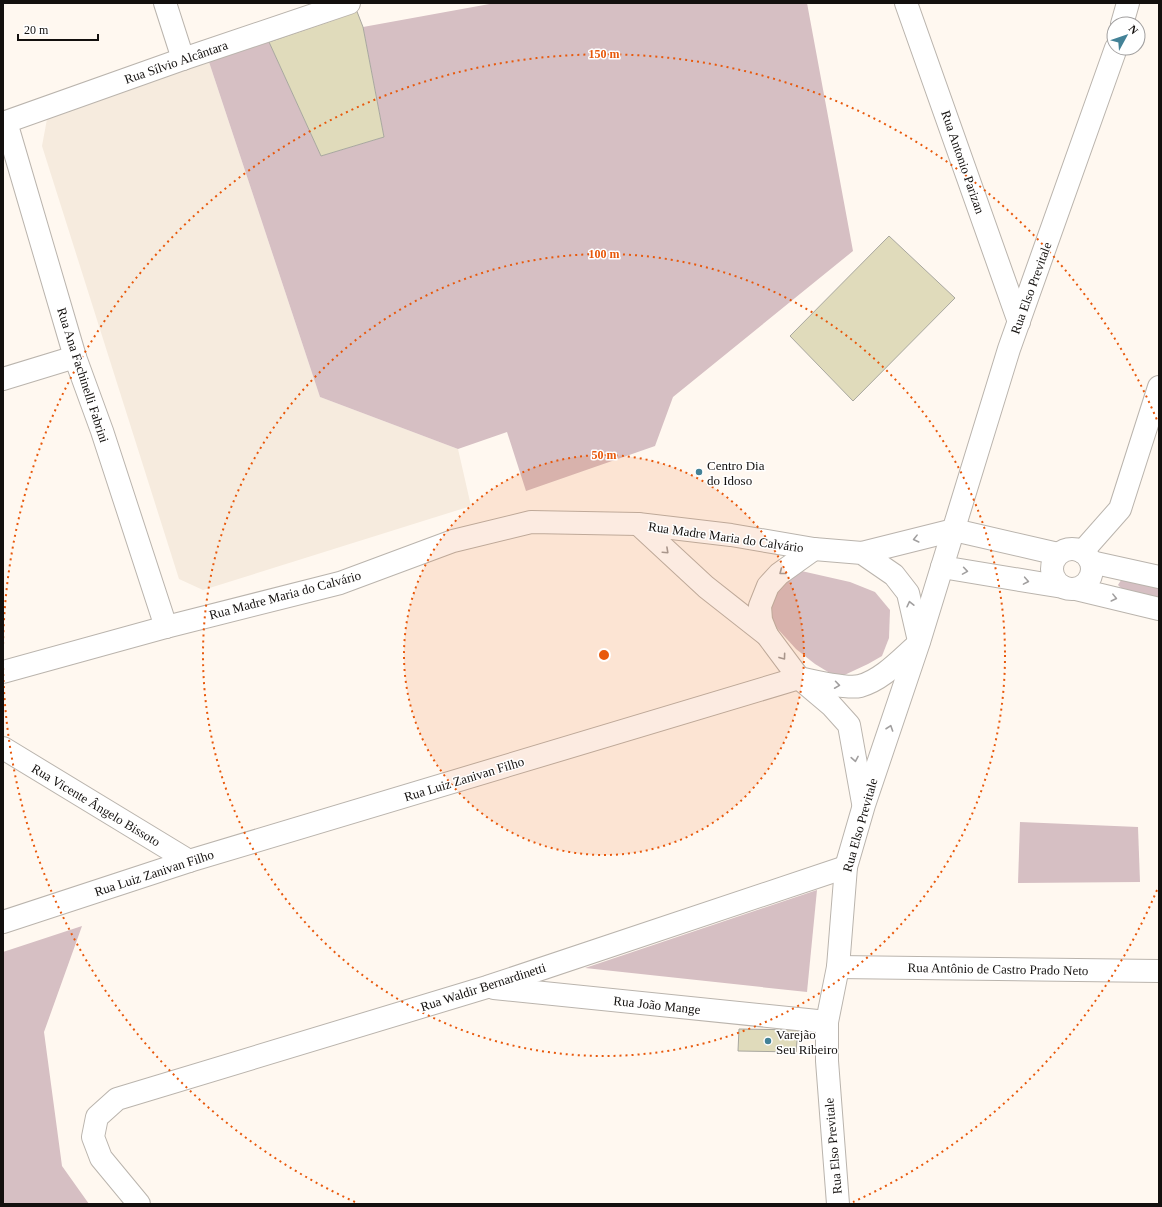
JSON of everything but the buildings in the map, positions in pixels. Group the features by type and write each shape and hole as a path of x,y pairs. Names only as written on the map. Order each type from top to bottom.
{"street":[{"path":"165,3 183,59"},
{"name":"Rua Sílvio Alcântara","path":"4,122 349,3"},
{"name":"Rua Antonio Parizan","path":"906,3 1019,322"},
{"path":"1124,16 1128,3"},
{"name":"Rua Elso Previtale","path":"838,1204 827,1061 827,1022 838,967 846,867 864,805 919,643 1009,349 1113,56"},
{"name":"Rua Ana Fachinelli Fabrini","path":"4,122 75,357 102,432 166,627"},
{"path":"3,379 75,357"},
{"path":"1086,557 1120,509 1159,387"},
{"name":"Rua Madre Maria do Calvário","path":"3,672 166,627 340,583 453,541 531,522 638,524 731,535 814,549 862,553 894,575 908,593 919,643"},
{"name":"Rua Madre Maria do Calvário","path":"638,524 706,588 767,636 799,678 831,705 849,726 864,805"},
{"path":"862,553 954,530 1058,554"},
{"name":"Rua Madre Maria do Calvário","path":"767,636 761,620 760,606 768,586 779,574 814,549"},
{"path":"1086,557 1092,569 1088,582 1083,586 1070,588 1057,583 1052,572 1054,559 1058,554 1070,549 1076,550 1086,557 1159,577"},
{"path":"942,567 1070,588 1159,609"},
{"name":"Rua Luiz Zanivan Filho","path":"3,922 189,861 799,678 842,686 859,686 874,680 888,671 919,643"},
{"name":"Rua Vicente Ângelo Bissoto","path":"3,748 189,861"},
{"name":"Rua Waldir Bernardinetti","path":"139,1204 101,1158 93,1137 98,1117 117,1099 487,987 846,867"},
{"name":"Rua Antônio de Castro Prado Neto","path":"838,967 1159,971"},
{"name":"Rua João Mange","path":"487,987 827,1022"}],"shaded area":[{"path":"495,3 807,3 853,251 673,397 655,446 526,491 507,432 458,449 320,397 209,62 269,42 321,156 384,137 363,27"},
{"path":"209,62 320,397 458,449 471,506 203,590 179,579 42,146 47,119 75,104"},
{"path":"797,570 850,582 875,592 890,610 889,638 882,656 838,678 815,664 796,649 775,626 769,611 780,583"},
{"path":"1123,577 1159,585 1159,600 1123,590 1118,585"},
{"path":"1020,822 1138,827 1140,882 1018,883"},
{"path":"817,890 807,992 585,968"},
{"path":"82,926 44,1032 62,1166 89,1204 3,1204 3,952"}],"place":[{"name":"Centro Dia do Idoso","path":"699,472"},
{"name":"Varejão Seu Ribeiro","path":"768,1041"}]}
